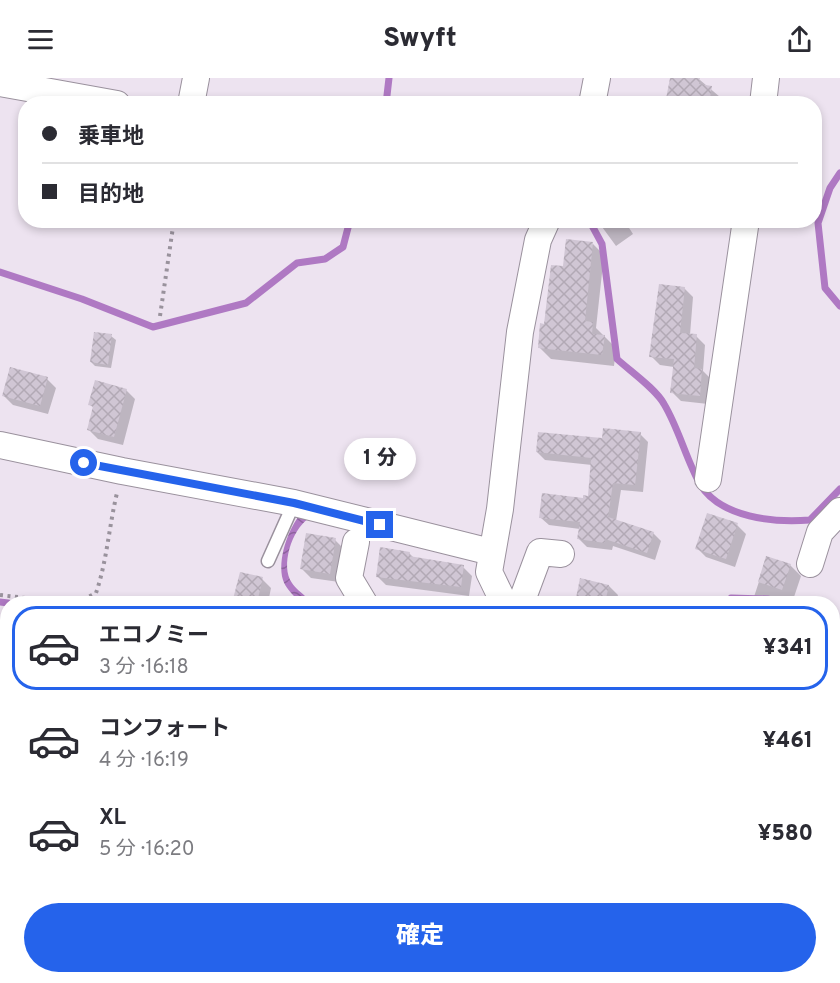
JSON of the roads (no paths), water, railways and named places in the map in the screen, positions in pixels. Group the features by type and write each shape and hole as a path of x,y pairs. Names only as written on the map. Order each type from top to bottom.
{"street":[{"path":"193,96 196,78"},
{"path":"594,96 597,78"},
{"path":"764,96 766,78"},
{"path":"0,83 72,96"},
{"path":"501,596 490,562 500,509 520,332 538,240 543,228"},
{"path":"708,479 745,228"},
{"path":"0,445 302,505 490,562"},
{"path":"810,564 820,532 840,511"},
{"path":"356,542 349,578 359,596"},
{"path":"519,596 540,552 561,554"}],"lane":[{"path":"268,561 302,505"}],"water":[{"path":"301,513 308,519 297,531 293,540 287,567 293,585 305,596 294,596 283,580 281,563 292,527"}],"waterway":[{"path":"387,96 389,78"},
{"path":"822,211 830,188 840,173"},
{"path":"0,272 82,299 153,327 246,303 297,263 325,259 343,247 348,228"},
{"path":"593,228 602,244 617,359 660,398 700,484 709,495 734,511 749,516 796,521 810,520 840,489"},
{"path":"819,228 825,288 840,306"}]}
